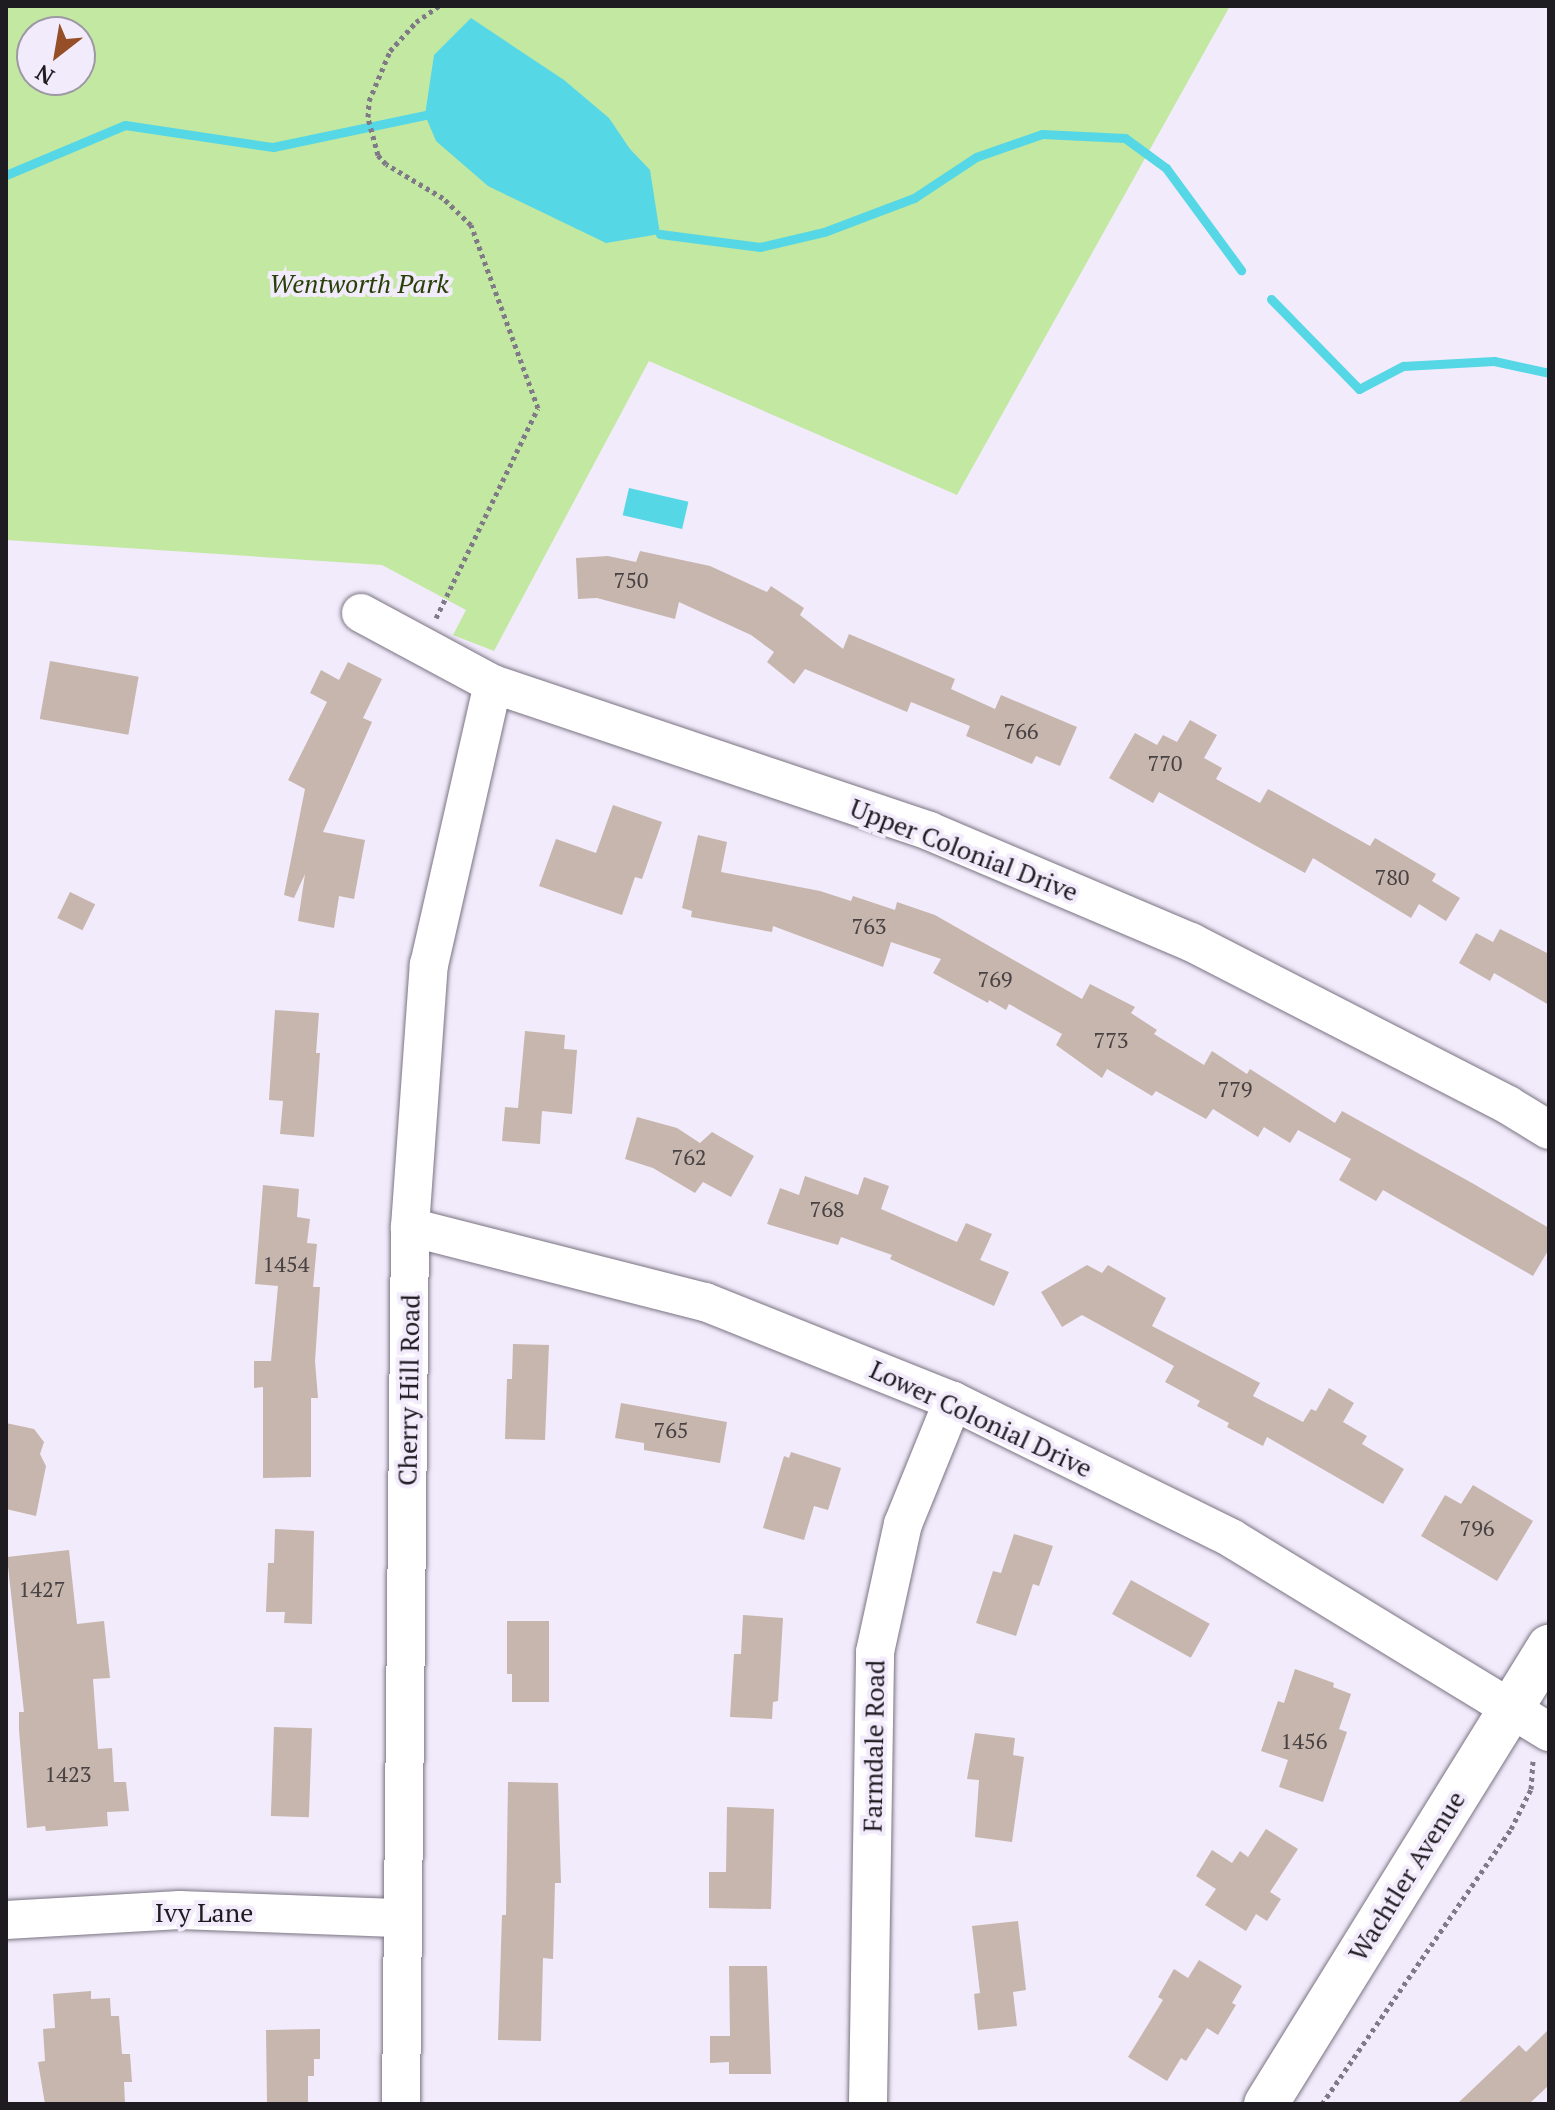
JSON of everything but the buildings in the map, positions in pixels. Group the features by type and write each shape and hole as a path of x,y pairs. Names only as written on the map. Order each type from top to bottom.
{"street":[{"name":"Upper Colonial Drive","path":"361,613 421,648 493,684 929,831 1191,942 1508,1105 1549,1130"},
{"name":"Cherry Hill Road","path":"401,2104 410,1227 429,965 493,684"},
{"name":"Lower Colonial Drive","path":"410,1227 705,1302 953,1401 1231,1538 1533,1722"},
{"name":"Farmdale Road","path":"868,2104 875,1652 903,1524 953,1401"},
{"name":"Wachtler Avenue","path":"1266,2104 1533,1722 1549,1647"},
{"name":"Ivy Lane","path":"6,1920 180,1910 403,1918"}],"path":[{"path":"421,648 538,408 471,225 443,198 378,155 368,117 369,101 390,51 416,22 439,6"},
{"path":"1322,2104 1511,1829 1531,1789 1533,1722"}],"green space":[{"name":"Wentworth Park","path":"6,6 1230,6 957,495 649,361 494,651 453,635 466,610 382,565 6,540"}],"water":[{"path":"471,18 564,80 609,118 630,149 650,170 660,234 606,243 488,186 436,141 425,115 434,55"},
{"path":"629,488 688,502 682,529 623,515"}],"waterway":[{"path":"6,175 125,125 273,147 425,115"},
{"path":"660,234 760,247 824,232 914,198 976,157 1042,134 1125,138 1166,168 1241,270"},
{"path":"1271,299 1359,389 1403,366 1494,361 1549,373"}]}
